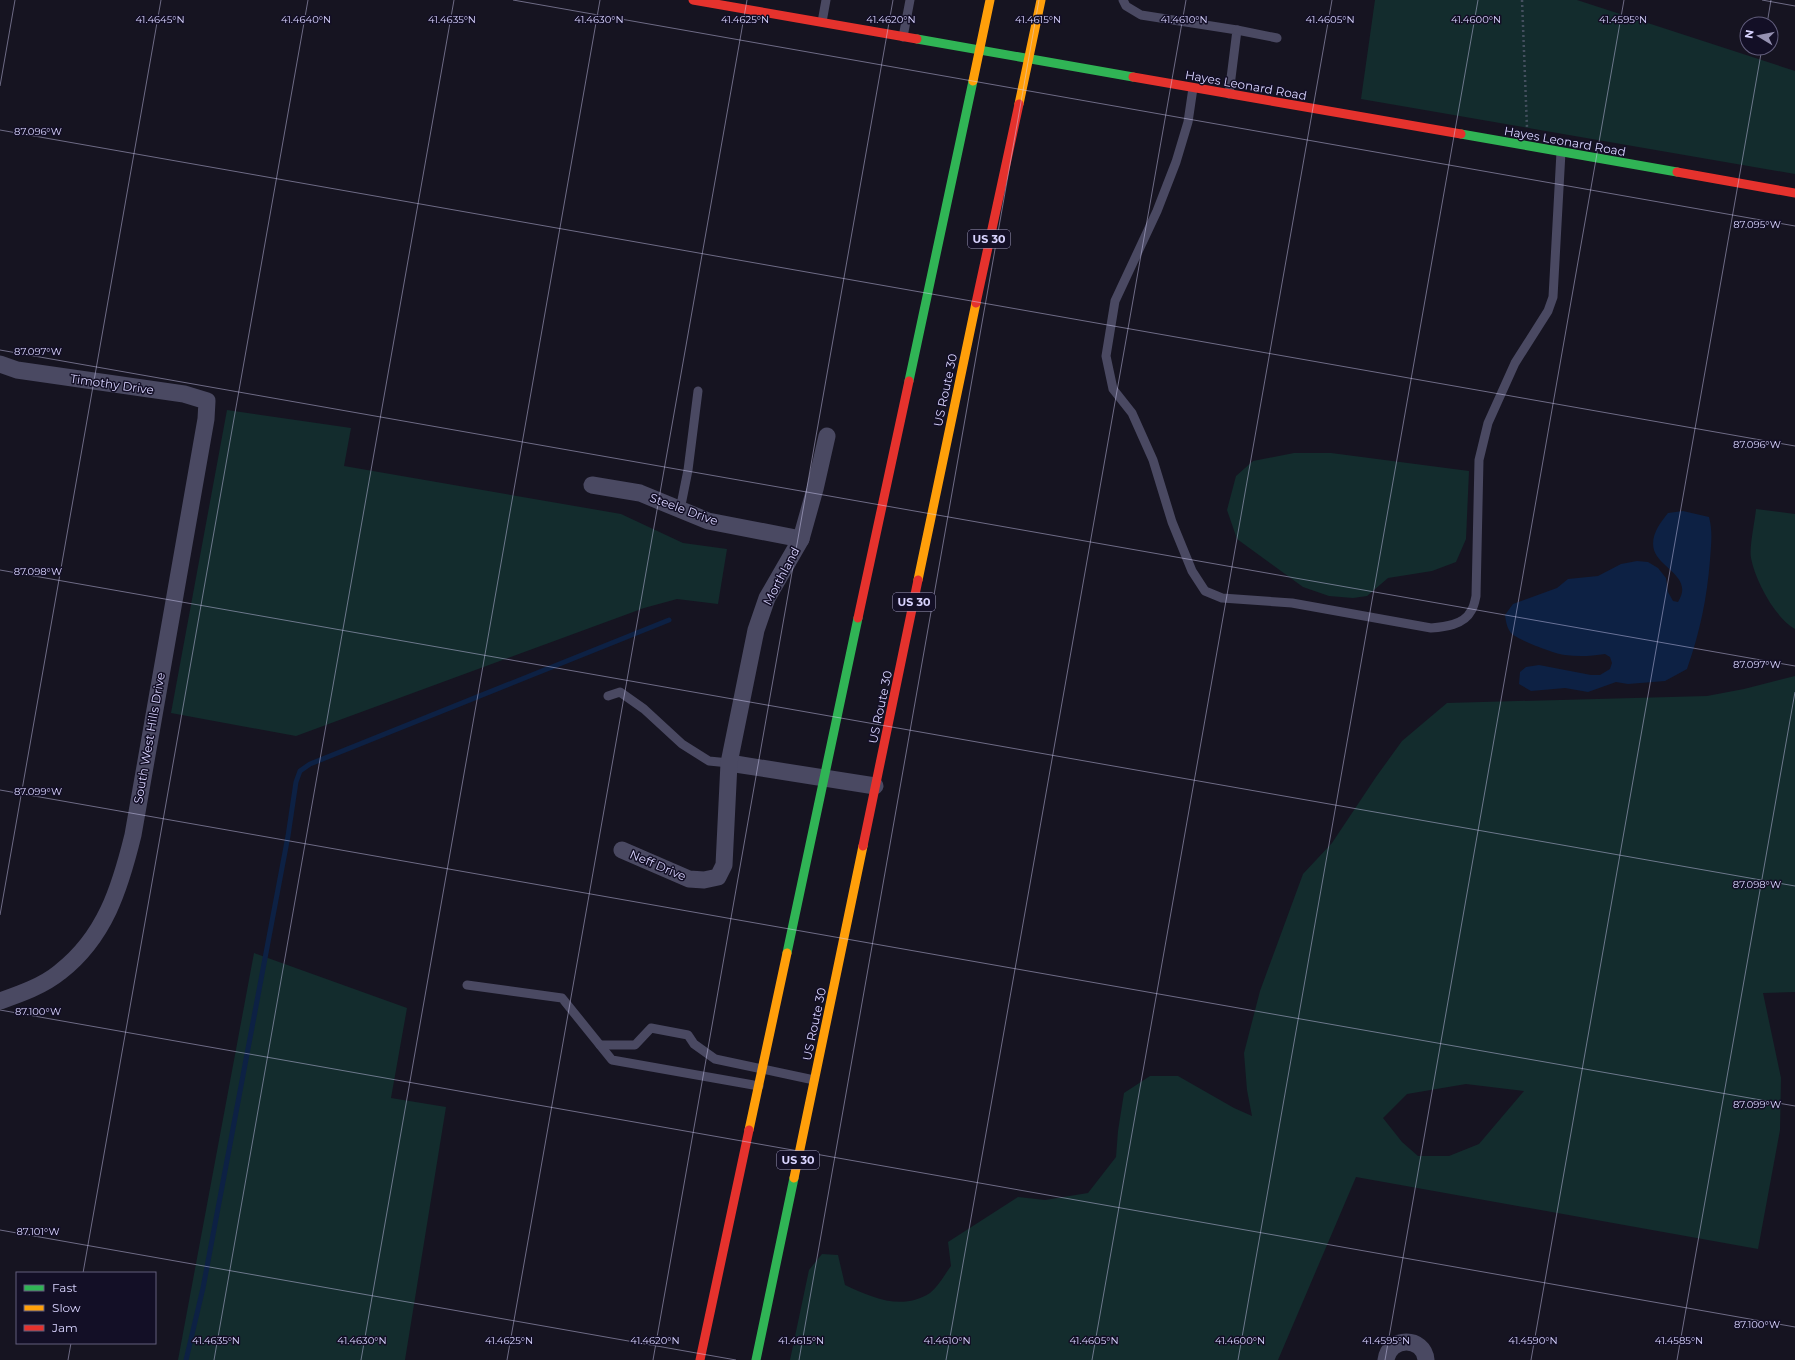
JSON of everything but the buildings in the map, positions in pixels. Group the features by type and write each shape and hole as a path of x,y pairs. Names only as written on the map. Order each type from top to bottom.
{"main road":[{"name":"Hayes Leonard Road","path":"693,0 1795,193"},
{"path":"700,1360 990,0"},
{"name":"US 30","path":"1028,59 1041,0"},
{"name":"US Route 30","path":"756,1360 982,272 1028,59"}],"street":[{"name":"Timothy Drive","path":"0,364 16,370 184,394 207,401 206,419"},
{"name":"South West Hills Drive","path":"0,1001 28,991 60,973 83,951 100,928 113,903 124,872 133,835 206,419"},
{"name":"Morthland","path":"718,877 724,865 725,814 729,763 756,630 767,598 801,539 815,489 826,436"},
{"name":"Steele Drive","path":"592,485 640,493 708,521 801,539"},
{"path":"729,763 876,786"},
{"name":"Neff Drive","path":"622,850 689,879 704,880 718,877"},
{"path":"1386,1360 1394,1345 1407,1341 1420,1346 1424,1351 1426,1360"}],"lane":[{"path":"822,23 826,0"},
{"path":"902,37 910,0"},
{"path":"1123,0 1126,6 1141,15 1237,30 1277,38"},
{"path":"1229,94 1237,30"},
{"path":"1193,88 1188,122 1176,162 1157,212 1115,301 1106,356 1113,389 1132,413 1153,460 1172,522 1192,571 1206,591 1222,598 1292,604 1431,628 1448,627 1463,620 1471,612 1476,596 1479,460 1488,423 1515,363 1548,311 1553,297 1561,152"},
{"path":"680,510 688,470 698,391"},
{"path":"608,696 620,692 644,709 682,744 709,761 729,763"},
{"path":"467,985 562,998 612,1060 759,1086"},
{"path":"600,1045 635,1045 651,1028 688,1035 694,1044 715,1060 814,1080"}],"path":[{"path":"1522,0 1528,146"}],"green space":[{"path":"1375,0 1577,0 1739,53 1739,56 1749,56 1795,71 1795,174 1361,99"},
{"path":"227,410 351,428 344,466 621,514 683,543 727,549 718,604 677,599 644,608 296,736 171,713"},
{"path":"1294,453 1331,453 1469,471 1466,539 1456,562 1432,571 1388,578 1367,596 1353,598 1329,596 1303,587 1237,539 1227,510 1236,476 1253,461"},
{"path":"1756,509 1795,514 1795,629 1788,624 1773,608 1761,587 1753,567 1751,547"},
{"path":"1795,676 1795,992 1763,993 1781,1078 1780,1130 1758,1249 1356,1177 1278,1360 790,1360 809,1270 822,1254 838,1255 845,1285 877,1298 898,1302 909,1301 930,1293 939,1284 951,1266 948,1242 1018,1197 1045,1200 1088,1193 1116,1157 1118,1131 1124,1093 1150,1076 1178,1076 1234,1108 1252,1116 1247,1090 1244,1053 1260,991 1303,874 1332,843 1402,741 1447,703 1707,696 1744,689","holes":["1466,1084 1524,1091 1479,1144 1449,1156 1418,1156 1402,1142 1383,1118 1407,1094"]},
{"path":"254,953 407,1008 391,1098 446,1107 405,1360 178,1360"}],"water":[{"path":"1683,511 1709,517 1711,533 1709,574 1705,601 1696,642 1687,669 1665,681 1628,684 1616,682 1588,692 1565,688 1531,691 1519,684 1520,672 1526,667 1539,665 1591,675 1600,675 1610,669 1612,663 1610,657 1605,654 1570,656 1560,654 1515,636 1509,629 1505,615 1513,604 1557,588 1568,579 1598,576 1621,564 1637,561 1648,562 1658,568 1666,578 1668,592 1673,601 1678,602 1682,593 1682,586 1674,574 1657,557 1654,550 1653,540 1659,525 1668,513"}],"waterway":[{"path":"186,1360 203,1288 288,836 296,782 300,771 310,764 669,620"}],"traffic: fast":[{"path":"917,39 1133,77"},
{"path":"909,381 973,81"},
{"path":"1461,134 1677,172"},
{"path":"787,953 858,618"},
{"path":"756,1360 794,1178"}],"traffic: slow":[{"path":"973,81 990,0"},
{"path":"1019,104 1041,0"},
{"path":"918,580 976,303"},
{"path":"794,1178 863,846"},
{"path":"749,1130 787,953"}],"traffic: jam":[{"path":"693,0 917,39"},
{"path":"1133,77 1461,134"},
{"path":"976,303 1019,104"},
{"path":"1677,172 1795,193"},
{"path":"858,618 909,381"},
{"path":"863,846 918,580"},
{"path":"700,1360 749,1130"}]}
